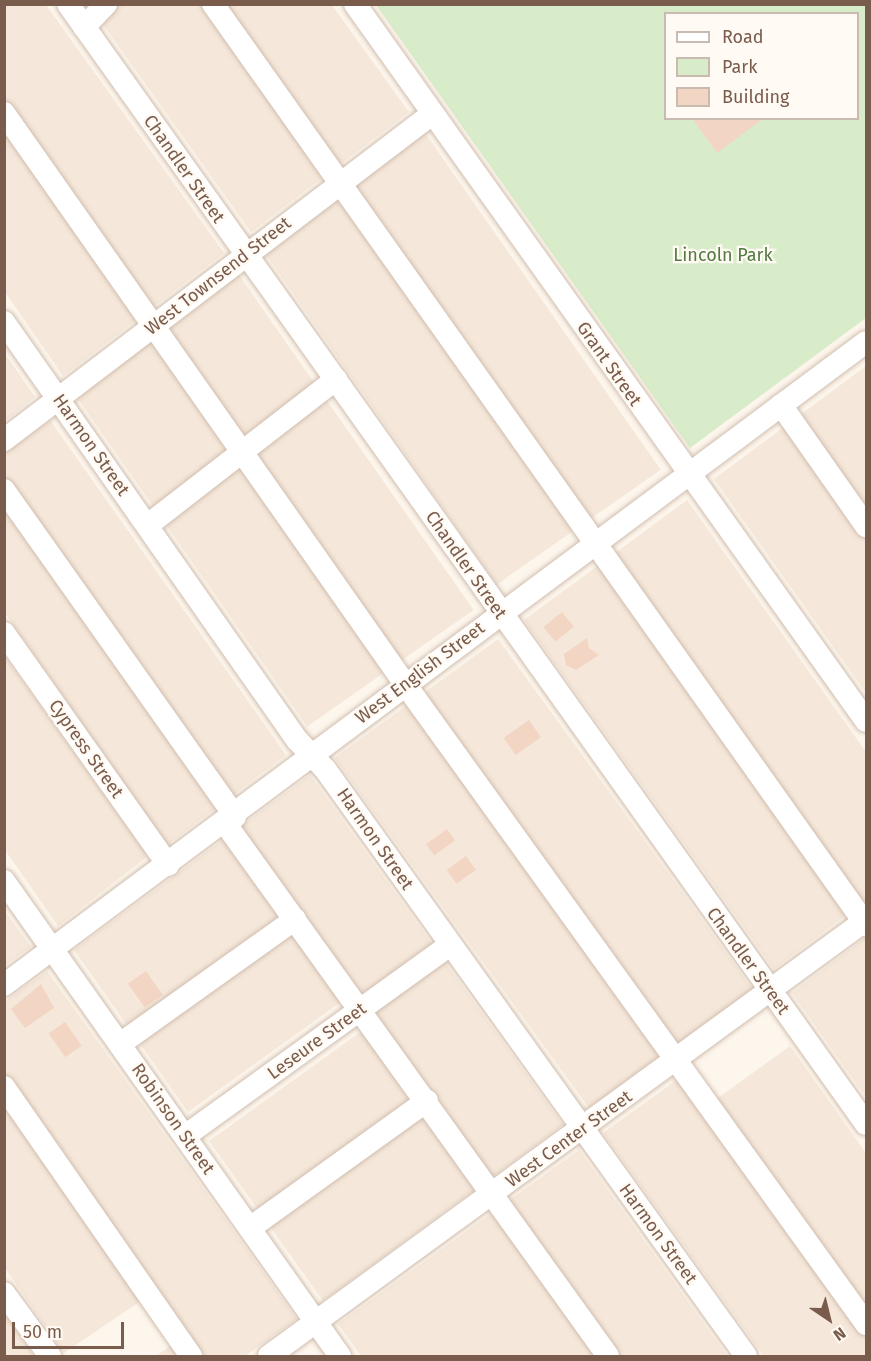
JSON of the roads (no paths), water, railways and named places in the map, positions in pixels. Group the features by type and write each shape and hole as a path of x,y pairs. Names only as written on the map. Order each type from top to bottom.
{"street":[{"name":"Chandler Street","path":"68,4 245,255 336,379 500,614 867,1124"},
{"path":"84,27 106,4"},
{"path":"213,4 342,181 595,543 866,922"},
{"name":"Grant Street","path":"355,4 687,474 867,721"},
{"path":"4,113 156,324 405,684 867,1324"},
{"name":"West Townsend Street","path":"4,440 432,114"},
{"name":"Harmon Street","path":"4,322 311,755 746,1356"},
{"name":"West English Street","path":"4,985 53,951 405,684 867,342"},
{"path":"148,525 336,379"},
{"path":"781,405 867,526"},
{"path":"4,490 230,819 295,919 608,1356"},
{"name":"Cypress Street","path":"4,633 168,865"},
{"name":"Robinson Street","path":"4,881 340,1356"},
{"path":"120,1044 295,919"},
{"name":"West Center Street","path":"269,1356 583,1130 866,922"},
{"name":"Leseure Street","path":"185,1136 450,945"},
{"path":"4,1086 191,1356"},
{"path":"250,1228 427,1101"},
{"path":"4,1293 50,1356"}],"park label":[{"name":"Lincoln Park","path":"723,255"}]}
